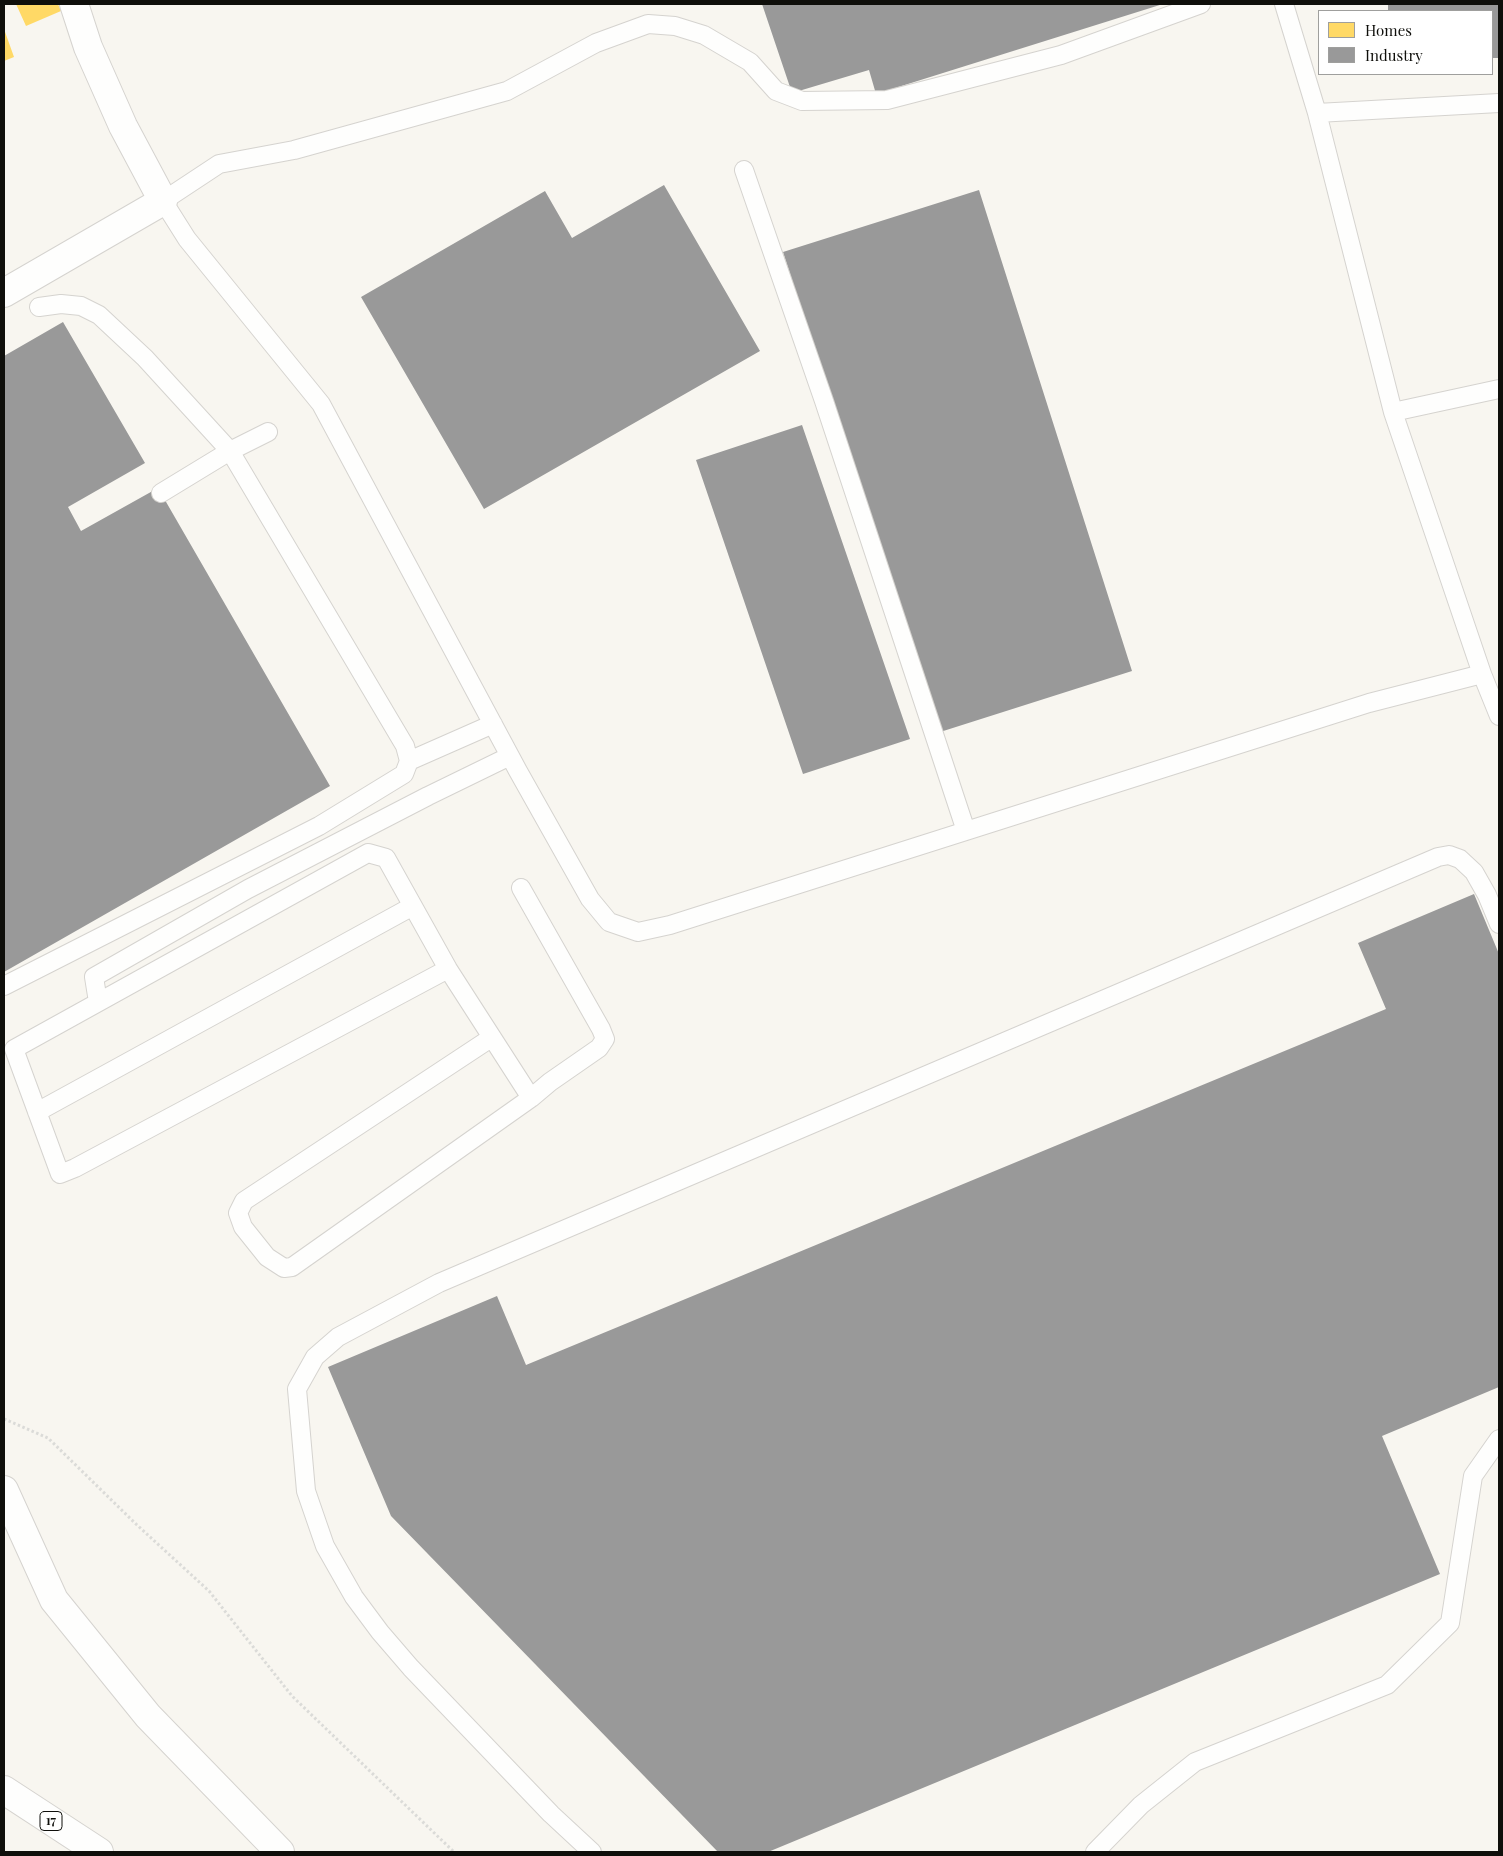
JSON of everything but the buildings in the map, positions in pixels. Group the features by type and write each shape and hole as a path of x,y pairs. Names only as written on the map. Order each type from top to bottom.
{"main road":[{"path":"4,293 163,201 123,126 88,47 74,4"},
{"path":"8,1501 54,1600 148,1716 280,1852"},
{"name":"17","path":"4,1790 99,1852"}],"lane":[{"path":"1201,4 1061,55 886,100 802,101 776,91 750,62 704,35 675,26 648,24 596,43 507,91 294,150 219,164 163,201 187,239 321,404 510,756 590,899 609,922 638,932 670,925 1369,702 1482,674"},
{"path":"1284,4 1317,113 1393,412 1482,674 1499,716"},
{"path":"1317,113 1499,103"},
{"path":"744,170 824,401 966,831"},
{"path":"4,986 319,826 404,774 409,761 405,746 230,451 144,358 99,315 81,306 61,304 39,306"},
{"path":"1393,412 1499,389"},
{"path":"161,493 230,451 268,432"},
{"path":"409,761 493,724"},
{"path":"98,1002 94,977 248,890 428,796 510,756"},
{"path":"448,969 75,1168 60,1174 14,1049 368,853 386,858 448,969 531,1098"},
{"path":"592,1852 551,1814 411,1668 380,1632 354,1597 324,1546 306,1491 297,1389 315,1357 338,1337 438,1284 1438,857 1450,855 1460,860 1474,872 1487,895 1499,924"},
{"path":"491,1038 244,1200 238,1213 243,1227 267,1257 284,1268 292,1267 599,1048 605,1039 601,1029 520,888"},
{"path":"37,1112 413,906"},
{"path":"1095,1852 1141,1805 1195,1762 1387,1685 1450,1623 1472,1476 1499,1439"}],"path":[{"path":"4,1419 48,1438 137,1525 209,1591 292,1696 454,1852"}]}
